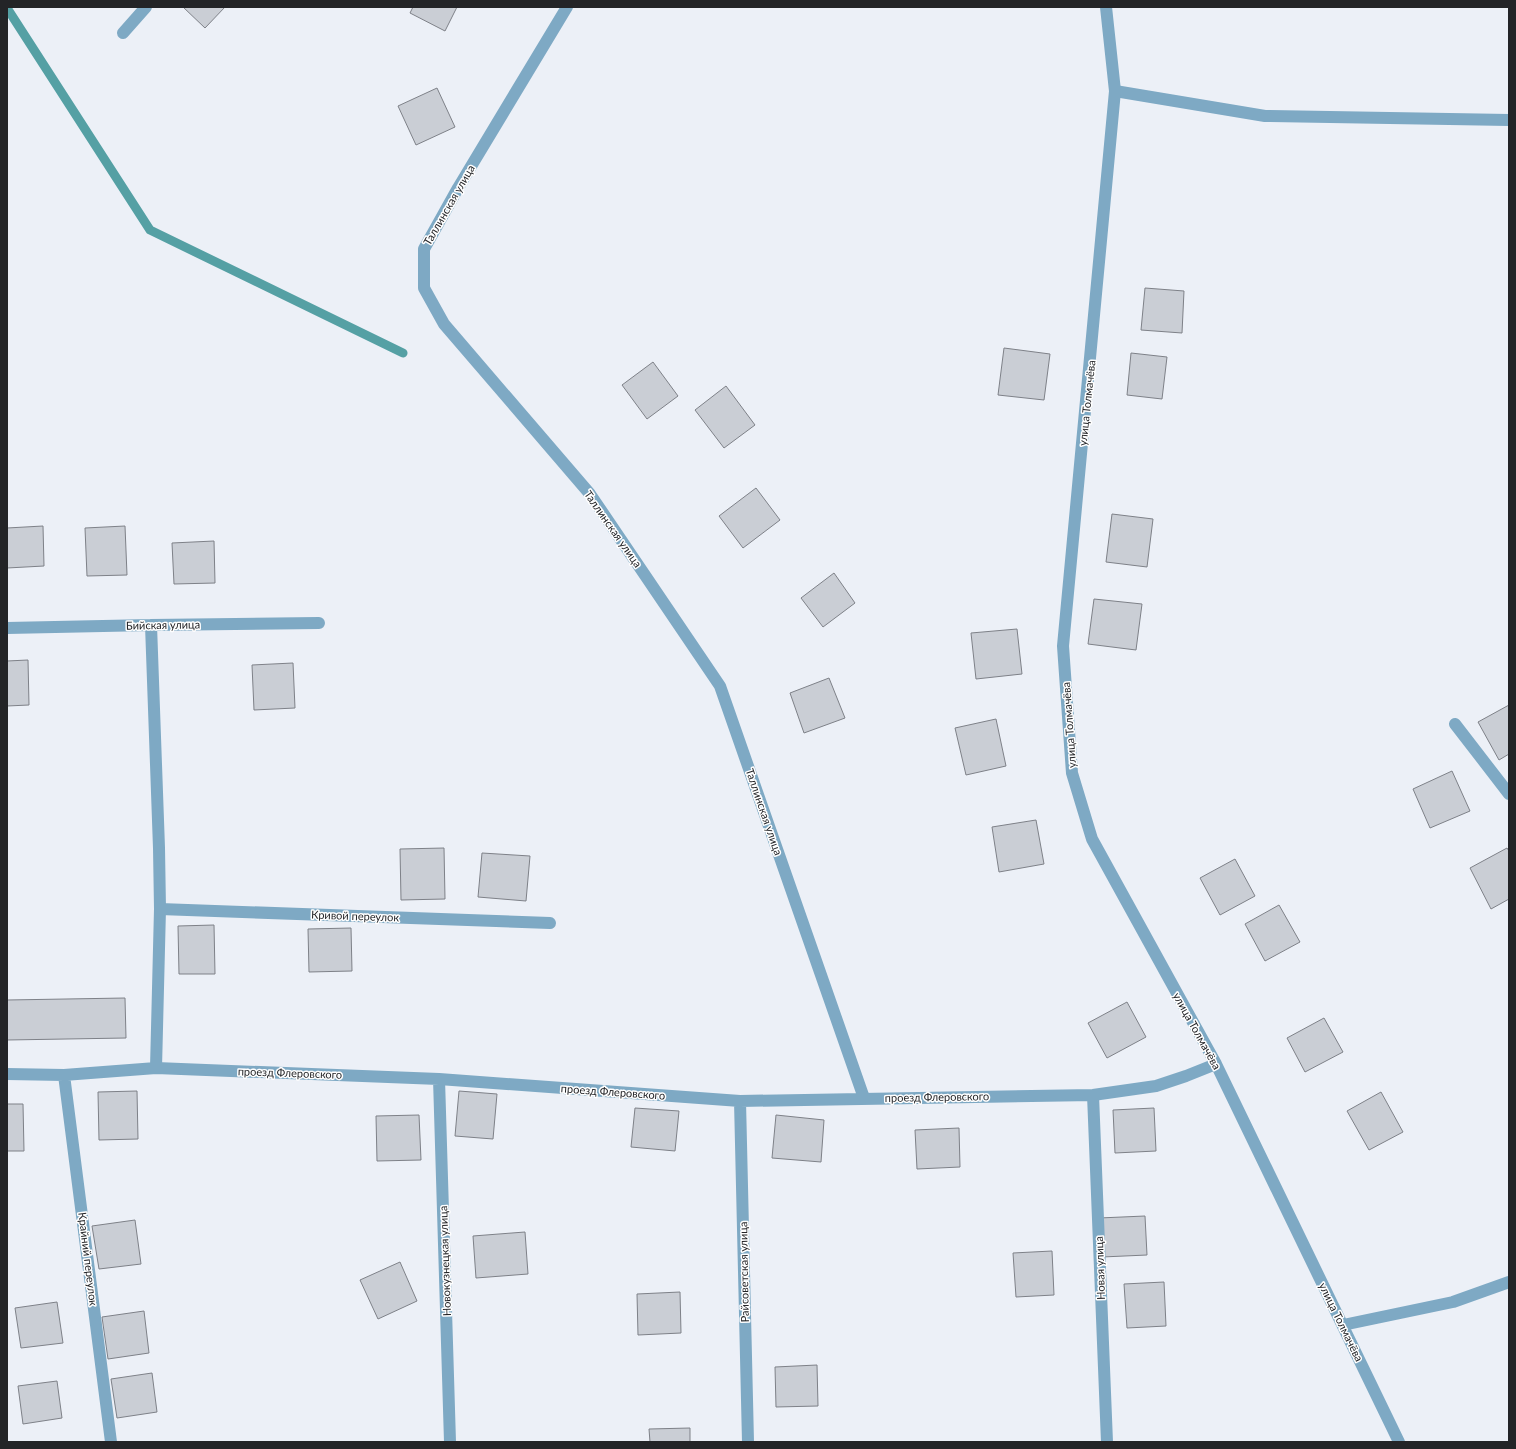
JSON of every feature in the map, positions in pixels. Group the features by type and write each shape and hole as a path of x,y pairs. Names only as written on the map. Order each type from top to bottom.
{"street":[{"path":"123,33 146,7"},
{"name":"Таллинская улица","path":"567,7 458,188 424,249 424,288 444,324 590,494 720,686 864,1098"},
{"name":"улица Толмачёва","path":"1106,7 1115,91 1063,646 1072,773 1092,839 1216,1064 1399,1442"},
{"path":"1115,91 1265,116 1509,120"},
{"name":"Бийская улица","path":"7,628 319,623"},
{"path":"151,625 160,848 156,1068"},
{"path":"1455,724 1509,794"},
{"name":"Кривой переулок","path":"160,909 550,923"},
{"name":"проезд Флеровского","path":"7,1074 64,1075 156,1068 439,1079 740,1101 1093,1095 1156,1086 1216,1064"},
{"name":"Крайний переулок","path":"64,1075 112,1442"},
{"name":"Новокузнецкая улица","path":"439,1079 450,1442"},
{"name":"Новая улица","path":"1093,1095 1107,1442"},
{"name":"Райсоветская улица","path":"740,1101 748,1442"},
{"path":"1343,1325 1453,1302 1509,1282"}],"building":[{"path":"183,7 225,7 205,28"},
{"path":"413,7 457,7 445,31 410,13"},
{"path":"437,88 455,127 416,145 398,106"},
{"path":"1145,288 1184,291 1182,333 1141,330"},
{"path":"1004,348 1050,354 1044,400 998,395"},
{"path":"1131,353 1167,357 1162,399 1127,395"},
{"path":"653,362 678,396 647,419 622,385"},
{"path":"726,386 755,425 724,448 695,410"},
{"path":"756,488 780,520 743,548 719,516"},
{"path":"1112,514 1153,519 1147,567 1106,562"},
{"path":"43,526 44,566 7,568 7,528"},
{"path":"125,526 127,575 87,576 85,528"},
{"path":"214,541 215,583 174,584 172,543"},
{"path":"834,573 855,603 823,627 801,598"},
{"path":"1094,599 1142,604 1136,650 1088,644"},
{"path":"1017,629 1022,674 976,679 971,633"},
{"path":"28,660 29,705 7,706 7,661"},
{"path":"293,663 295,708 254,710 252,665"},
{"path":"829,678 845,718 804,733 790,693"},
{"path":"1509,705 1509,754 1499,760 1478,722"},
{"path":"996,719 1006,766 966,775 955,728"},
{"path":"1452,771 1470,811 1430,828 1413,789"},
{"path":"1036,820 1044,864 999,872 992,827"},
{"path":"444,848 445,899 401,900 400,849"},
{"path":"1507,848 1509,851 1509,899 1491,909 1470,868"},
{"path":"482,853 530,856 526,901 478,897"},
{"path":"1235,859 1255,896 1220,915 1200,878"},
{"path":"1279,905 1300,942 1265,961 1245,924"},
{"path":"214,925 215,974 179,974 178,926"},
{"path":"351,928 352,971 309,972 308,929"},
{"path":"125,998 126,1038 7,1040 7,1000"},
{"path":"1127,1002 1146,1037 1107,1058 1088,1023"},
{"path":"1324,1018 1343,1052 1305,1072 1287,1038"},
{"path":"137,1091 138,1139 99,1140 98,1092"},
{"path":"459,1091 497,1094 493,1139 455,1136"},
{"path":"1381,1092 1403,1132 1369,1150 1347,1111"},
{"path":"7,1104 23,1104 24,1151 7,1151"},
{"path":"635,1108 679,1111 675,1151 631,1147"},
{"path":"1154,1108 1156,1151 1115,1153 1113,1110"},
{"path":"419,1115 421,1160 377,1161 376,1116"},
{"path":"776,1115 824,1120 821,1162 772,1158"},
{"path":"959,1128 960,1167 917,1169 915,1130"},
{"path":"1145,1216 1147,1255 1102,1257 1099,1218"},
{"path":"135,1220 141,1264 99,1269 92,1226"},
{"path":"525,1232 528,1274 476,1278 473,1236"},
{"path":"1052,1251 1054,1295 1016,1297 1013,1253"},
{"path":"400,1262 417,1301 378,1319 360,1280"},
{"path":"1164,1282 1166,1326 1127,1328 1124,1284"},
{"path":"680,1292 681,1333 638,1335 637,1294"},
{"path":"57,1302 63,1343 21,1348 15,1308"},
{"path":"144,1311 149,1353 108,1359 102,1317"},
{"path":"817,1365 818,1406 776,1407 775,1367"},
{"path":"152,1373 157,1412 117,1418 111,1379"},
{"path":"57,1381 62,1418 23,1424 18,1386"},
{"path":"690,1428 690,1442 650,1442 649,1429"}],"waterway":[{"path":"7,8 150,230 403,353"}]}
